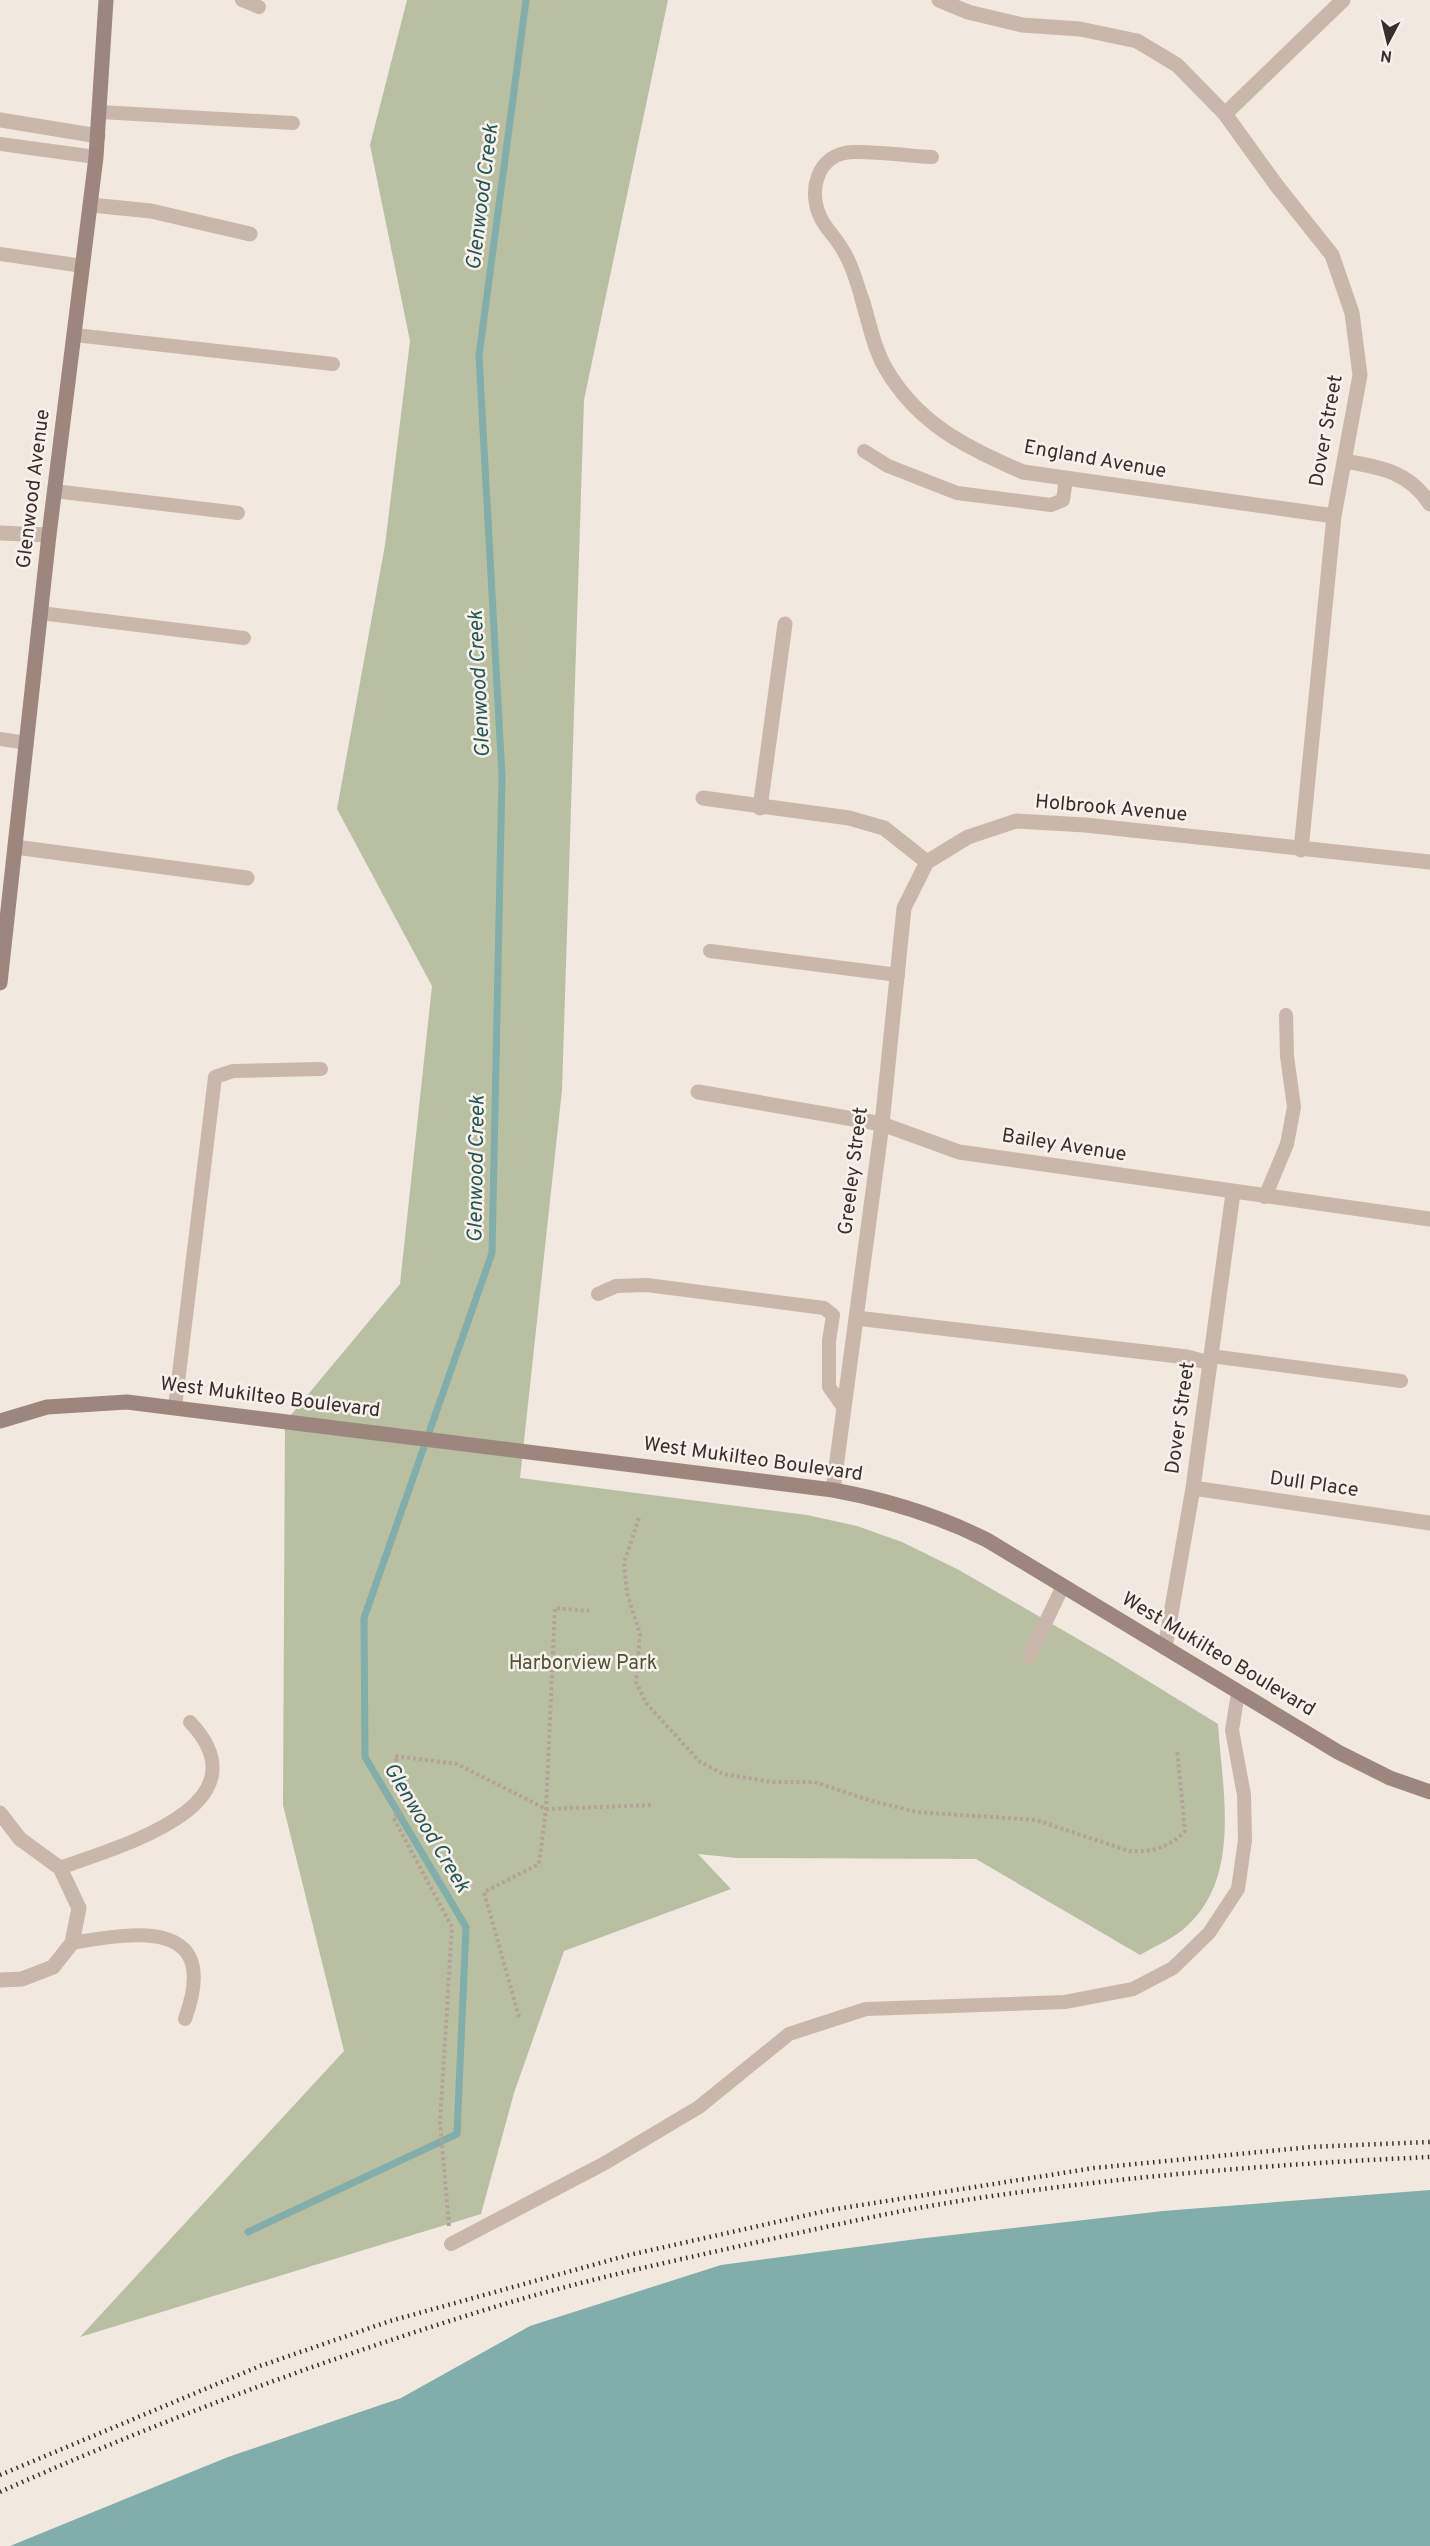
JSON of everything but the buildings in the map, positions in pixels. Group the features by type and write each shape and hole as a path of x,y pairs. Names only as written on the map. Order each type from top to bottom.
{"main road":[{"name":"Glenwood Avenue","path":"0,983 3,928 27,743 48,535 91,205 100,112 106,0"},
{"name":"West Mukilteo Boulevard","path":"0,1421 58,1406 127,1402 833,1490 918,1509 952,1522 1063,1586 1338,1752 1390,1778 1430,1792"}],"street":[{"name":"Dover Street","path":"939,0 968,12 1022,25 1080,29 1137,41 1177,65 1225,114 1277,186 1332,255 1352,314 1360,375 1334,516 1301,850"},
{"path":"1225,114 1343,0"},
{"path":"0,120 98,136"},
{"path":"91,205 151,211 250,234"},
{"name":"England Avenue","path":"862,299 885,368 911,404 949,438 1023,472 1334,516"},
{"path":"1344,461 1387,468 1423,492 1430,504"},
{"path":"0,532 48,535"},
{"path":"760,808 785,624"},
{"path":"704,798 760,808 849,818 884,828 927,862"},
{"name":"Holbrook Avenue","path":"927,862 968,837 1016,821 1085,825 1301,850 1430,861"},
{"path":"15,847 247,878"},
{"name":"Greeley Street","path":"833,1490 882,1124 904,908 927,862"},
{"name":"Bailey Avenue","path":"698,1092 882,1124 959,1152 1233,1193 1430,1219"},
{"name":"Dover Street","path":"1165,1648 1192,1488 1233,1193"},
{"path":"856,1318 1210,1359"},
{"name":"Dull Place","path":"1192,1488 1430,1523"},
{"path":"0,1813 20,1839 60,1868 79,1908 72,1943 53,1967 22,1979 0,1980"}],"lane":[{"path":"242,0 259,7"},
{"path":"100,112 292,123"},
{"path":"0,144 96,157"},
{"path":"862,299 851,264 822,221 813,199 814,183 819,173 834,158 850,152 932,157"},
{"path":"0,255 83,266"},
{"path":"75,335 333,364"},
{"path":"864,451 897,470 957,493 1051,505 1063,500 1066,479"},
{"path":"54,491 238,513"},
{"path":"40,613 244,638"},
{"path":"0,739 27,743"},
{"path":"710,951 898,975"},
{"path":"1265,1197 1287,1144 1294,1107 1287,1056 1286,1016"},
{"path":"175,1407 215,1077 233,1071 321,1069"},
{"path":"598,1294 616,1286 647,1285 824,1308 833,1315 829,1341 829,1387 844,1408"},
{"path":"1210,1359 1401,1381"},
{"path":"1029,1657 1063,1586"},
{"path":"451,2244 605,2163 699,2107 789,2034 866,2009 1065,2002 1133,1989 1173,1968 1209,1933 1238,1888 1245,1840 1244,1795 1232,1730 1238,1693"},
{"path":"60,1868 158,1831 193,1809 204,1793 213,1762 205,1737 190,1722"},
{"path":"72,1943 128,1936 164,1938 183,1946 192,1958 195,1972 194,1994 185,2019"}],"path":[{"path":"639,1518 624,1563 627,1593 640,1634 636,1682 646,1702 699,1761 723,1774 773,1782 814,1782 872,1801 916,1812 1036,1820 1129,1851 1144,1852 1173,1843 1185,1831 1177,1749"},
{"path":"519,2017 484,1892 538,1864 546,1809 555,1608 589,1611"},
{"path":"451,2244 440,2122 452,1927 393,1816 411,1805 395,1756 457,1764 546,1809 652,1805"}],"green space":[{"name":"Harborview Park","path":"407,0 668,0 584,400 562,1090 520,1478 807,1515 857,1526 902,1542 959,1570 1109,1657 1218,1724 1225,1831 1222,1857 1216,1882 1204,1906 1182,1930 1140,1955 976,1859 737,1858 698,1854 731,1889 564,1951 514,2093 481,2214 80,2337 344,2051 283,1805 285,1422 400,1284 432,986 337,809 385,545 410,341 370,145"}],"water":[{"path":"1430,2190 1430,2546 10,2546 228,2457 401,2398 530,2326 721,2265 917,2239 1163,2211"}],"waterway":[{"name":"Glenwood Creek","path":"248,2232 457,2134 466,1927 365,1757 364,1618 492,1253 502,776 479,356 526,0"}],"railway":[{"path":"0,2475 260,2366 390,2321 629,2255 830,2210 1094,2168 1311,2147 1430,2142"},
{"path":"0,2492 185,2414 310,2368 501,2305 627,2272 862,2219 972,2199 1200,2172 1430,2157"}]}
